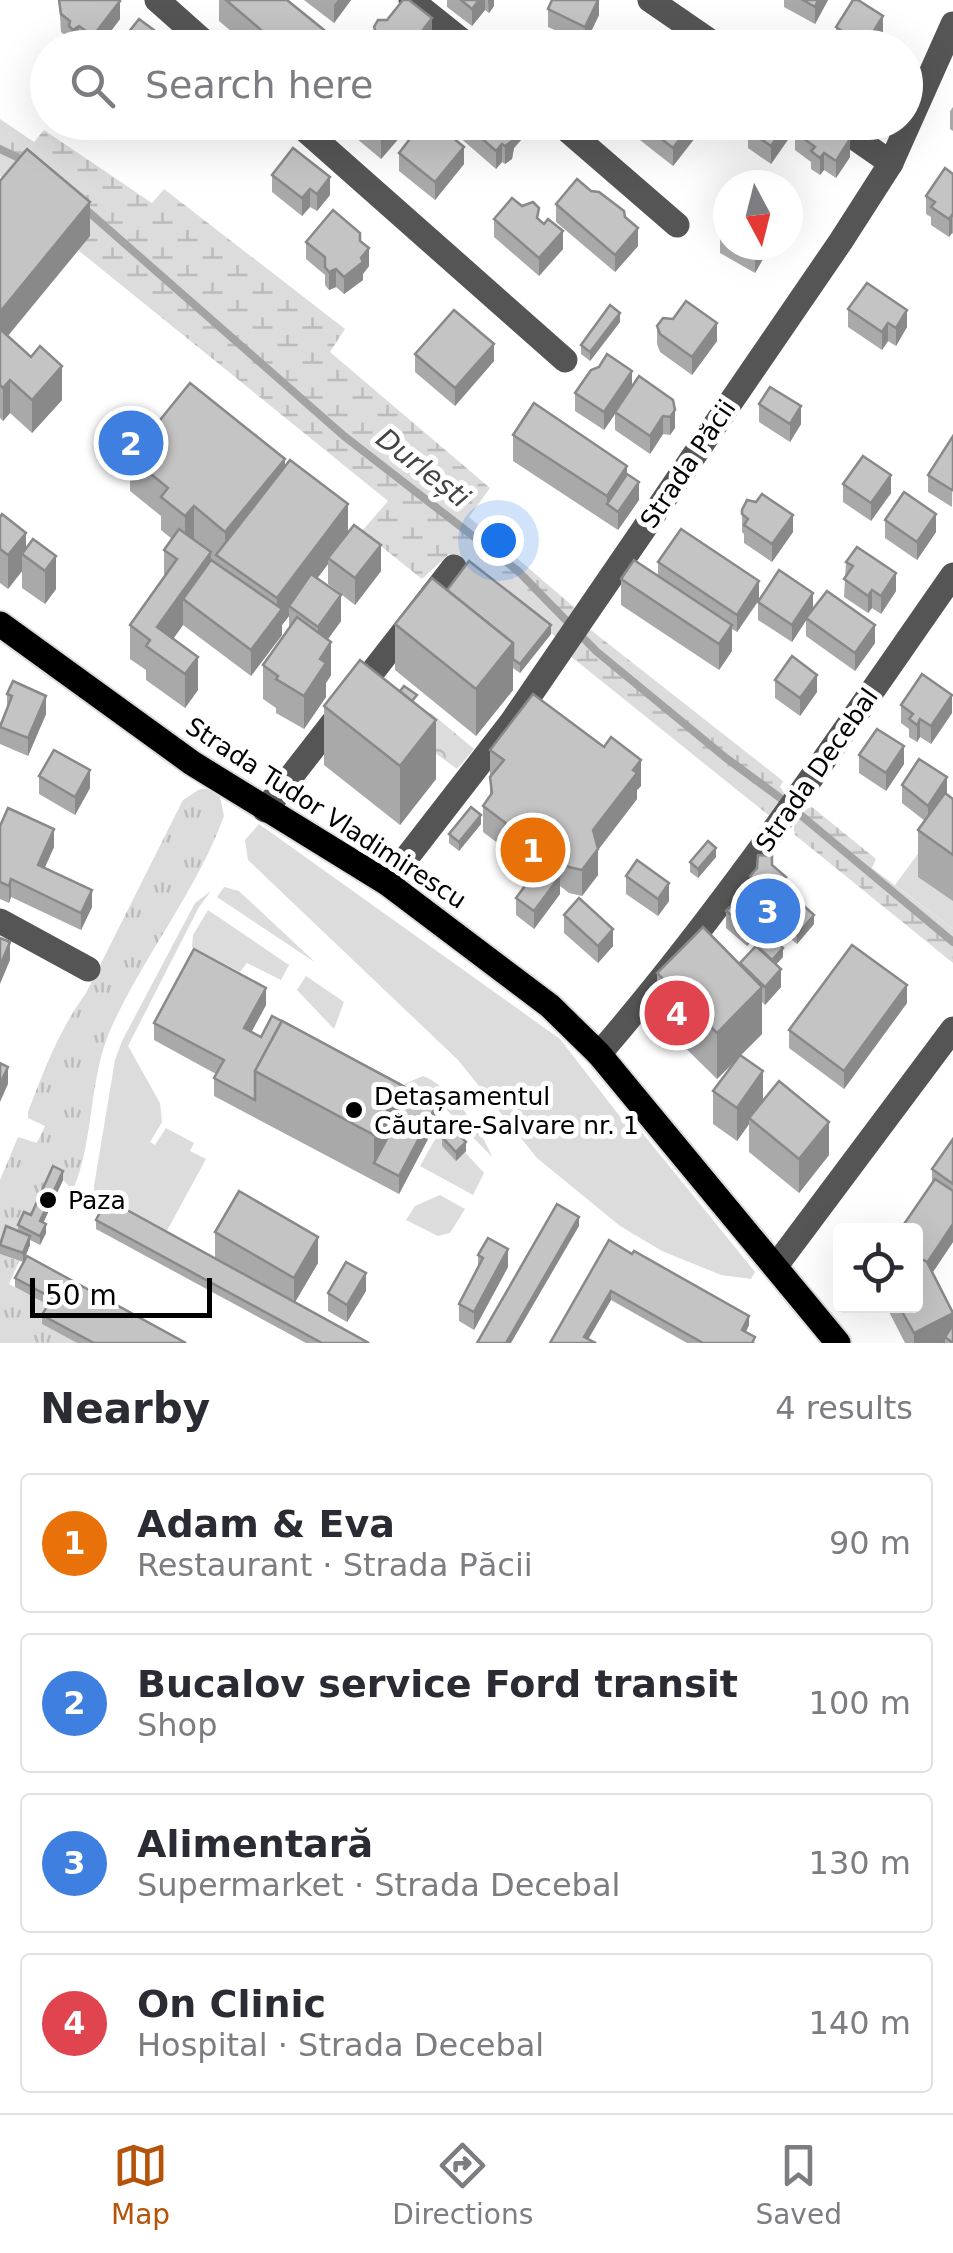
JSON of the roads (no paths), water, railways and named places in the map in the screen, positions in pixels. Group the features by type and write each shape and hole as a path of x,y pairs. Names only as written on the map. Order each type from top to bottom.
{"main road":[{"name":"Strada Tudor Vladimirescu","path":"0,624 192,763 387,883 514,976 599,1054 838,1343"}],"street":[{"path":"158,0 191,30"},
{"path":"411,0 448,30"},
{"path":"650,0 694,30"},
{"name":"Strada Păcii","path":"923,92 953,24"},
{"path":"316,140 566,360"},
{"path":"579,140 677,225"},
{"path":"858,140 892,163"},
{"name":"Strada Păcii","path":"387,883 511,723 892,163 902,140"},
{"path":"266,810 454,567"},
{"name":"Strada Decebal","path":"599,1054 654,990 781,822 953,575"},
{"path":"0,921 88,969"},
{"path":"775,1267 953,1029"}],"waterway":[{"name":"Durlești","path":"0,149 25,161"},
{"name":"Durlești","path":"83,207 344,436 518,571 596,651 953,942"}],"place":[{"name":"Bucalov service Ford transit","path":"131,443"},
{"name":"Adam & Eva","path":"533,850"},
{"name":"Alimentară","path":"768,911"},
{"name":"On Clinic","path":"677,1013"},
{"name":"Detașamentul Căutare-Salvare nr. 1","path":"354,1110"},
{"name":"Paza","path":"48,1200"}]}
